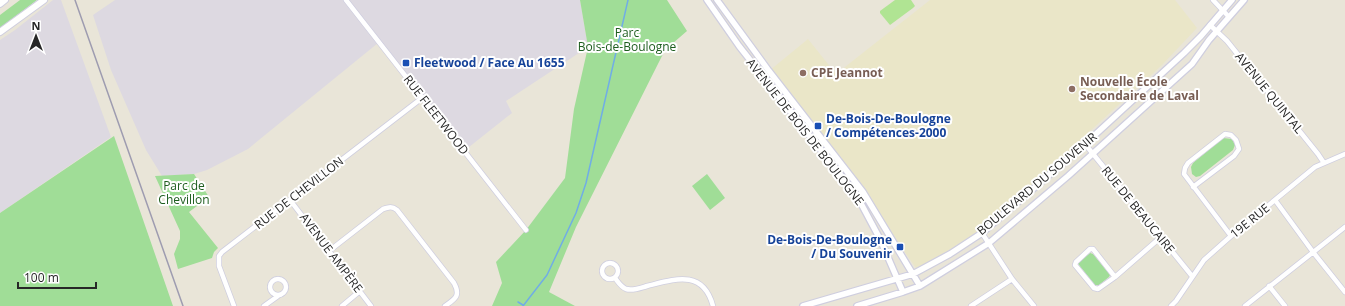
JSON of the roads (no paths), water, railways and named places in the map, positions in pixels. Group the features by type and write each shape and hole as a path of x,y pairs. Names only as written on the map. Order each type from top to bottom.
{"main road":[{"path":"0,4 5,0"},
{"path":"0,32 44,0"}],"street":[{"name":"RUE FLEETWOOD","path":"346,0 526,230"},
{"name":"AVENUE DE BOIS DE BOULOGNE","path":"707,0 739,46 857,196 880,239 903,292"},
{"name":"AVENUE DE BOIS DE BOULOGNE","path":"717,0 769,71 856,182 920,286"},
{"path":"1213,0 1229,17"},
{"name":"BOULEVARD DU SOUVENIR","path":"804,306 913,274 950,254 982,233 1085,144 1184,53 1232,0"},
{"name":"BOULEVARD DU SOUVENIR","path":"857,306 920,286 989,243 1093,154 1192,64 1217,31 1244,0"},
{"name":"AVENUE QUINTAL","path":"1210,25 1227,41 1324,163"},
{"name":"RUE DE CHEVILLON","path":"234,306 219,266 219,256 222,252 422,98"},
{"path":"1193,187 1234,156 1238,149 1236,140 1231,135 1225,134 1188,163 1184,174 1193,187 1231,236"},
{"name":"RUE DE BEAUCAIRE","path":"1085,144 1192,276"},
{"name":"19E RUE","path":"1171,306 1176,302 1204,260 1231,236 1315,167 1345,154"},
{"name":"AVENUE AMPÈRE","path":"290,200 371,306"},
{"path":"1274,200 1345,292"},
{"path":"329,251 383,209 390,207 394,208 454,284 457,295 446,306"},
{"path":"1245,306 1345,227"},
{"path":"982,233 1012,279 1034,306"},
{"path":"1115,277 1093,249 1090,249 1076,262 1075,265 1094,288 1098,289 1115,277 1161,237"},
{"path":"615,278 622,287 632,290 676,278 694,280 704,286 710,296 713,306"},
{"path":"971,306 1012,279"},
{"path":"1269,286 1285,306"},
{"path":"342,306 360,291"},
{"path":"264,306 278,296"}],"waterway":[{"path":"523,306 547,275 576,213 586,183 628,0"},
{"path":"518,302 523,305"}],"railway":[{"path":"75,0 183,306"}],"place":[{"name":"Fleetwood / Face Au 1655","path":"406,63"},
{"name":"CPE Jeannot","path":"803,73"},
{"name":"Nouvelle École Secondaire de Laval","path":"1072,89"},
{"name":"De-Bois-De-Boulogne / Compétences-2000","path":"818,126"},
{"name":"De-Bois-De-Boulogne / Du Souvenir","path":"900,247"}],"park label":[{"name":"Parc Bois-de-Boulogne","path":"627,40"},
{"name":"Parc de Chevillon","path":"184,193"}]}
